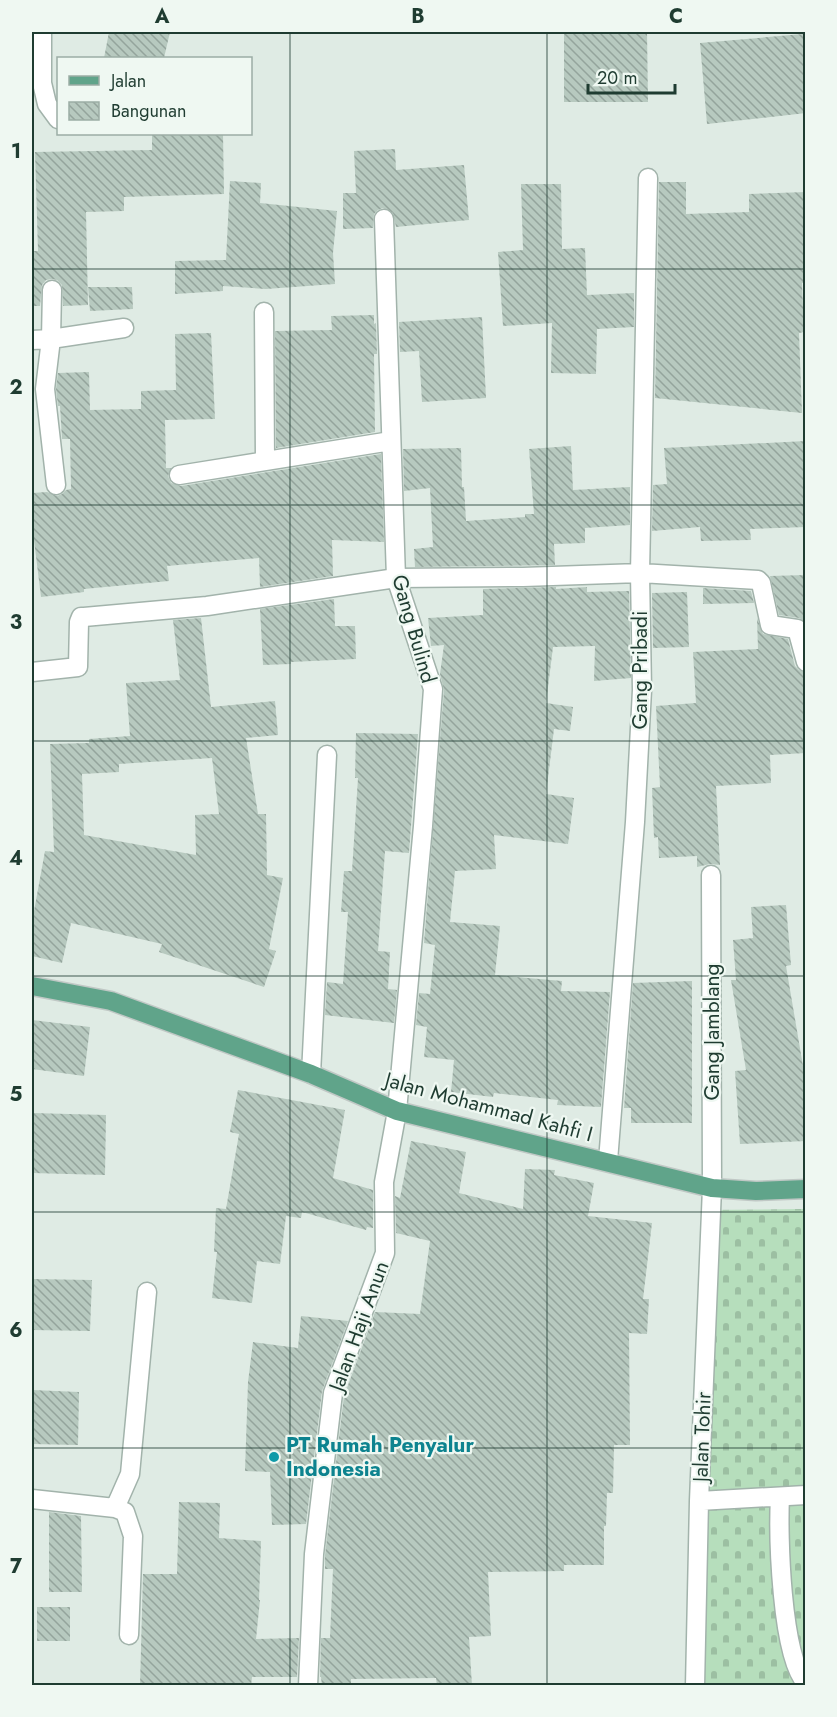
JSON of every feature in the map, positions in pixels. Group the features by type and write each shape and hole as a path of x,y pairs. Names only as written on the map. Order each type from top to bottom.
{"main road":[{"name":"Jalan Mohammad Kahfi I","path":"32,986 111,1001 311,1074 397,1111 712,1188 756,1191 806,1189"}],"street":[{"path":"42,32 42,83 47,104 57,118"},
{"name":"Gang Pribadi","path":"608,1161 637,789 642,690 640,573 648,178"},
{"name":"Gang Bulind","path":"384,219 396,578 433,689 397,1111"},
{"path":"52,290 51,339 45,389 56,485"},
{"path":"264,312 265,461"},
{"path":"32,340 124,328"},
{"path":"179,475 391,441"},
{"path":"32,672 79,666 81,617 207,606 396,578 640,573 759,580 762,583 770,625 797,629 806,662"},
{"path":"311,1074 316,1018 327,755"},
{"name":"Gang Jamblang","path":"711,875 712,1188"},
{"name":"Jalan Haji Anun","path":"308,1686 314,1554 333,1393 385,1253 384,1182 397,1111"},
{"name":"Jalan Tohir","path":"695,1686 699,1501 712,1188"},
{"path":"115,1508 130,1474 147,1292"},
{"path":"699,1501 806,1495"},
{"path":"780,1497 778,1526 787,1635 799,1676 806,1683"},
{"path":"32,1499 115,1508 125,1512 133,1536 129,1635"}],"green space":[{"path":"805,1209 805,1685 697,1686 705,1210"}],"building":[{"path":"109,32 170,32 164,57 104,57"},
{"path":"564,32 647,32 648,102 564,102"},
{"path":"803,34 806,113 707,124 700,43"},
{"path":"152,135 223,135 224,194 124,197 124,211 86,212 88,305 63,306 62,285 52,279 46,280 42,285 40,306 32,306 32,251 38,251 35,152 152,150"},
{"path":"395,149 396,170 464,165 469,220 396,227 393,213 383,208 374,214 373,228 343,229 343,193 356,193 354,151"},
{"path":"230,181 261,183 260,203 337,211 333,253 335,284 266,289 223,286 223,291 175,294 175,261 226,260"},
{"path":"659,182 686,182 686,214 749,212 749,194 806,192 806,283 802,283 804,332 799,333 802,413 655,398"},
{"path":"521,184 561,184 562,249 585,248 587,295 634,293 634,327 597,329 596,374 551,373 552,323 503,326 498,252 523,250"},
{"path":"88,287 132,287 133,309 90,311"},
{"path":"374,315 377,354 374,354 375,432 276,448 275,331 332,330 331,316"},
{"path":"482,317 486,398 422,402 419,351 400,352 399,322"},
{"path":"211,333 215,419 165,420 166,468 171,468 168,476 171,483 181,486 381,454 384,542 332,540 333,576 260,587 259,558 167,566 169,581 84,589 84,592 41,597 34,540 32,541 32,493 47,492 57,496 71,489 70,439 62,439 60,406 58,406 56,389 58,373 89,372 90,410 141,409 141,391 176,390 175,334"},
{"path":"806,441 806,527 750,529 751,540 701,541 700,527 652,531 653,485 667,484 664,448"},
{"path":"571,446 573,490 630,487 630,525 585,528 585,543 554,544 555,565 415,567 414,549 433,547 430,488 404,491 403,449 461,448 466,521 525,517 525,514 534,514 529,449"},
{"path":"806,575 806,622 799,618 779,615 770,576"},
{"path":"556,587 556,589 587,587 587,592 629,591 631,678 594,681 595,646 553,647 546,703 573,707 570,731 554,729 546,794 574,798 568,844 494,835 496,869 455,871 450,922 500,926 495,975 562,981 561,991 610,992 601,1107 557,1105 558,1100 494,1093 493,1097 451,1092 454,1060 424,1057 427,1027 416,1025 419,993 430,994 435,945 424,943 444,690 440,674 444,645 431,646 428,618 483,615 483,589"},
{"path":"703,588 751,591 754,603 703,604"},
{"path":"687,592 689,647 653,648 652,593"},
{"path":"334,599 335,626 355,626 356,659 263,665 260,609"},
{"path":"201,618 211,707 275,701 278,735 246,738 258,814 266,814 267,875 283,878 269,949 276,951 264,987 159,952 162,944 71,923 62,963 32,956 32,922 45,851 54,852 50,744 89,743 89,739 130,736 126,683 180,680 173,620","holes":["212,758 219,814 195,815 196,855 84,835 82,774 119,772 119,764"]},
{"path":"757,618 763,634 788,639 795,666 806,673 806,753 770,755 771,783 716,786 720,865 710,864 697,867 697,856 659,858 658,837 654,838 652,788 660,787 656,706 696,703 693,652 758,649"},
{"path":"356,733 418,734 409,853 385,851 378,951 390,952 388,989 397,990 394,1023 325,1015 327,982 343,984 348,912 341,912 344,871 352,871 358,778 355,778"},
{"path":"786,905 791,965 786,966 803,1066 806,1065 806,1141 740,1144 735,1071 746,1070 731,980 736,980 733,940 753,938 751,907"},
{"path":"692,981 692,1123 631,1123 631,1108 624,1108 633,983"},
{"path":"32,1020 90,1027 84,1076 32,1069"},
{"path":"238,1090 345,1110 333,1178 373,1190 373,1228 367,1227 366,1230 302,1212 301,1218 286,1216 280,1264 257,1261 252,1303 212,1298 217,1252 214,1252 216,1208 226,1209 239,1134 230,1132"},
{"path":"32,1113 106,1115 105,1175 32,1173"},
{"path":"411,1141 466,1152 459,1193 523,1209 525,1169 555,1170 554,1175 594,1183 588,1216 652,1223 643,1299 649,1299 647,1334 629,1333 630,1445 614,1445 613,1493 607,1493 606,1526 604,1526 604,1565 564,1565 564,1571 488,1572 491,1636 469,1637 472,1686 437,1686 436,1678 351,1679 351,1686 322,1686 320,1677 321,1638 330,1638 333,1569 325,1569 325,1555 344,1396 375,1312 420,1314 430,1241 396,1233 395,1196 400,1198"},
{"path":"32,1279 92,1280 90,1331 32,1330"},
{"path":"301,1316 348,1321 322,1391 306,1524 272,1525 270,1472 245,1471 248,1382 253,1342 298,1348"},
{"path":"32,1390 79,1392 78,1445 32,1444"},
{"path":"179,1502 220,1503 219,1538 261,1541 260,1600 256,1639 299,1638 297,1677 252,1677 251,1686 140,1686 143,1574 177,1574"},
{"path":"49,1512 81,1516 82,1592 49,1592"},
{"path":"37,1607 70,1607 70,1641 37,1641"}],"place":[{"name":"PT Rumah Penyalur Indonesia","path":"274,1457"}]}
